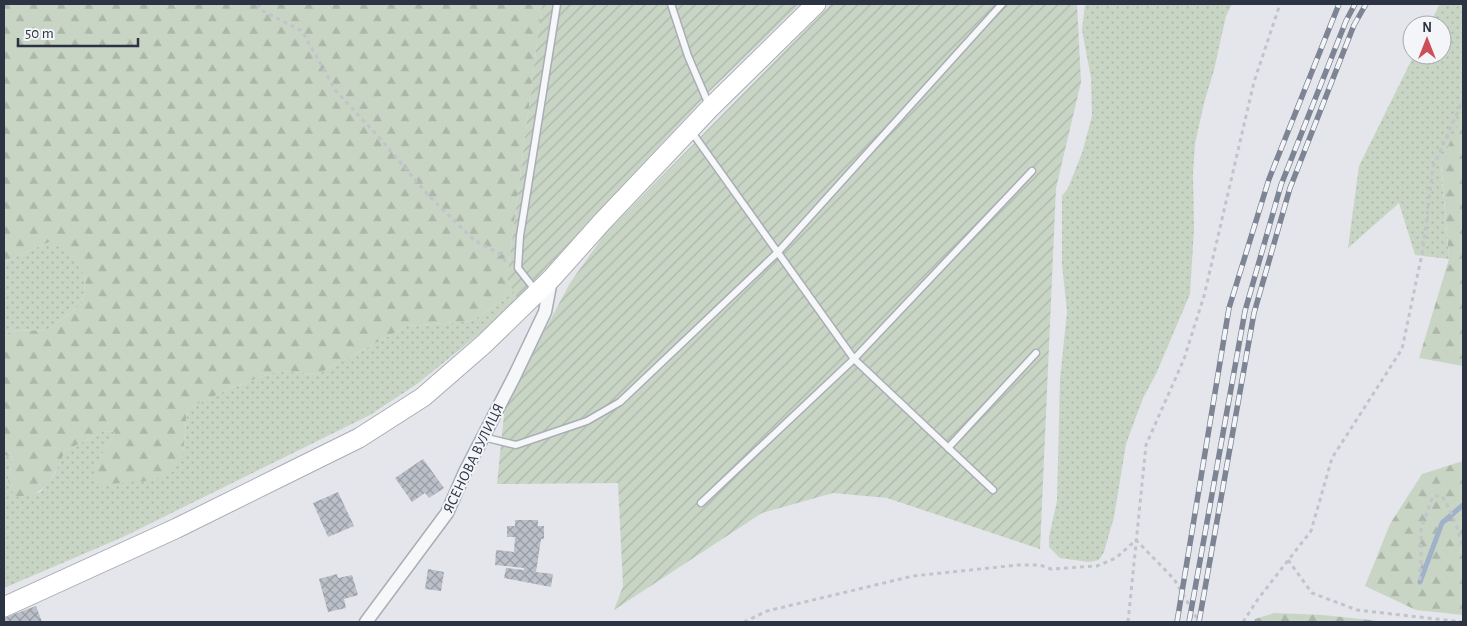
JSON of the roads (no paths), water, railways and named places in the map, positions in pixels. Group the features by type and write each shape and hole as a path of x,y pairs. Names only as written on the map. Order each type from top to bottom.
{"street":[{"path":"4,607 177,528 359,438 423,397 484,344 552,278 710,108 816,4"},
{"name":"ЯСЕНОВА ВУЛИЦЯ","path":"366,622 447,513 464,472 545,312 552,278"}],"lane":[{"path":"537,292 518,268 520,236 557,4"},
{"path":"671,4 688,56 710,108"},
{"path":"483,437 516,445 587,421 620,402 778,252 1002,4"},
{"path":"691,130 854,359 993,490"},
{"path":"700,503 854,359 1032,170"},
{"path":"948,448 1036,353"}],"waterway":[{"path":"1420,582 1442,523 1463,505"}],"railway":[{"path":"1177,622 1229,308 1269,179 1339,4"},
{"path":"1189,622 1245,311 1281,185 1346,21 1355,4"},
{"path":"1199,622 1254,313 1290,188 1354,25 1366,4"}]}
